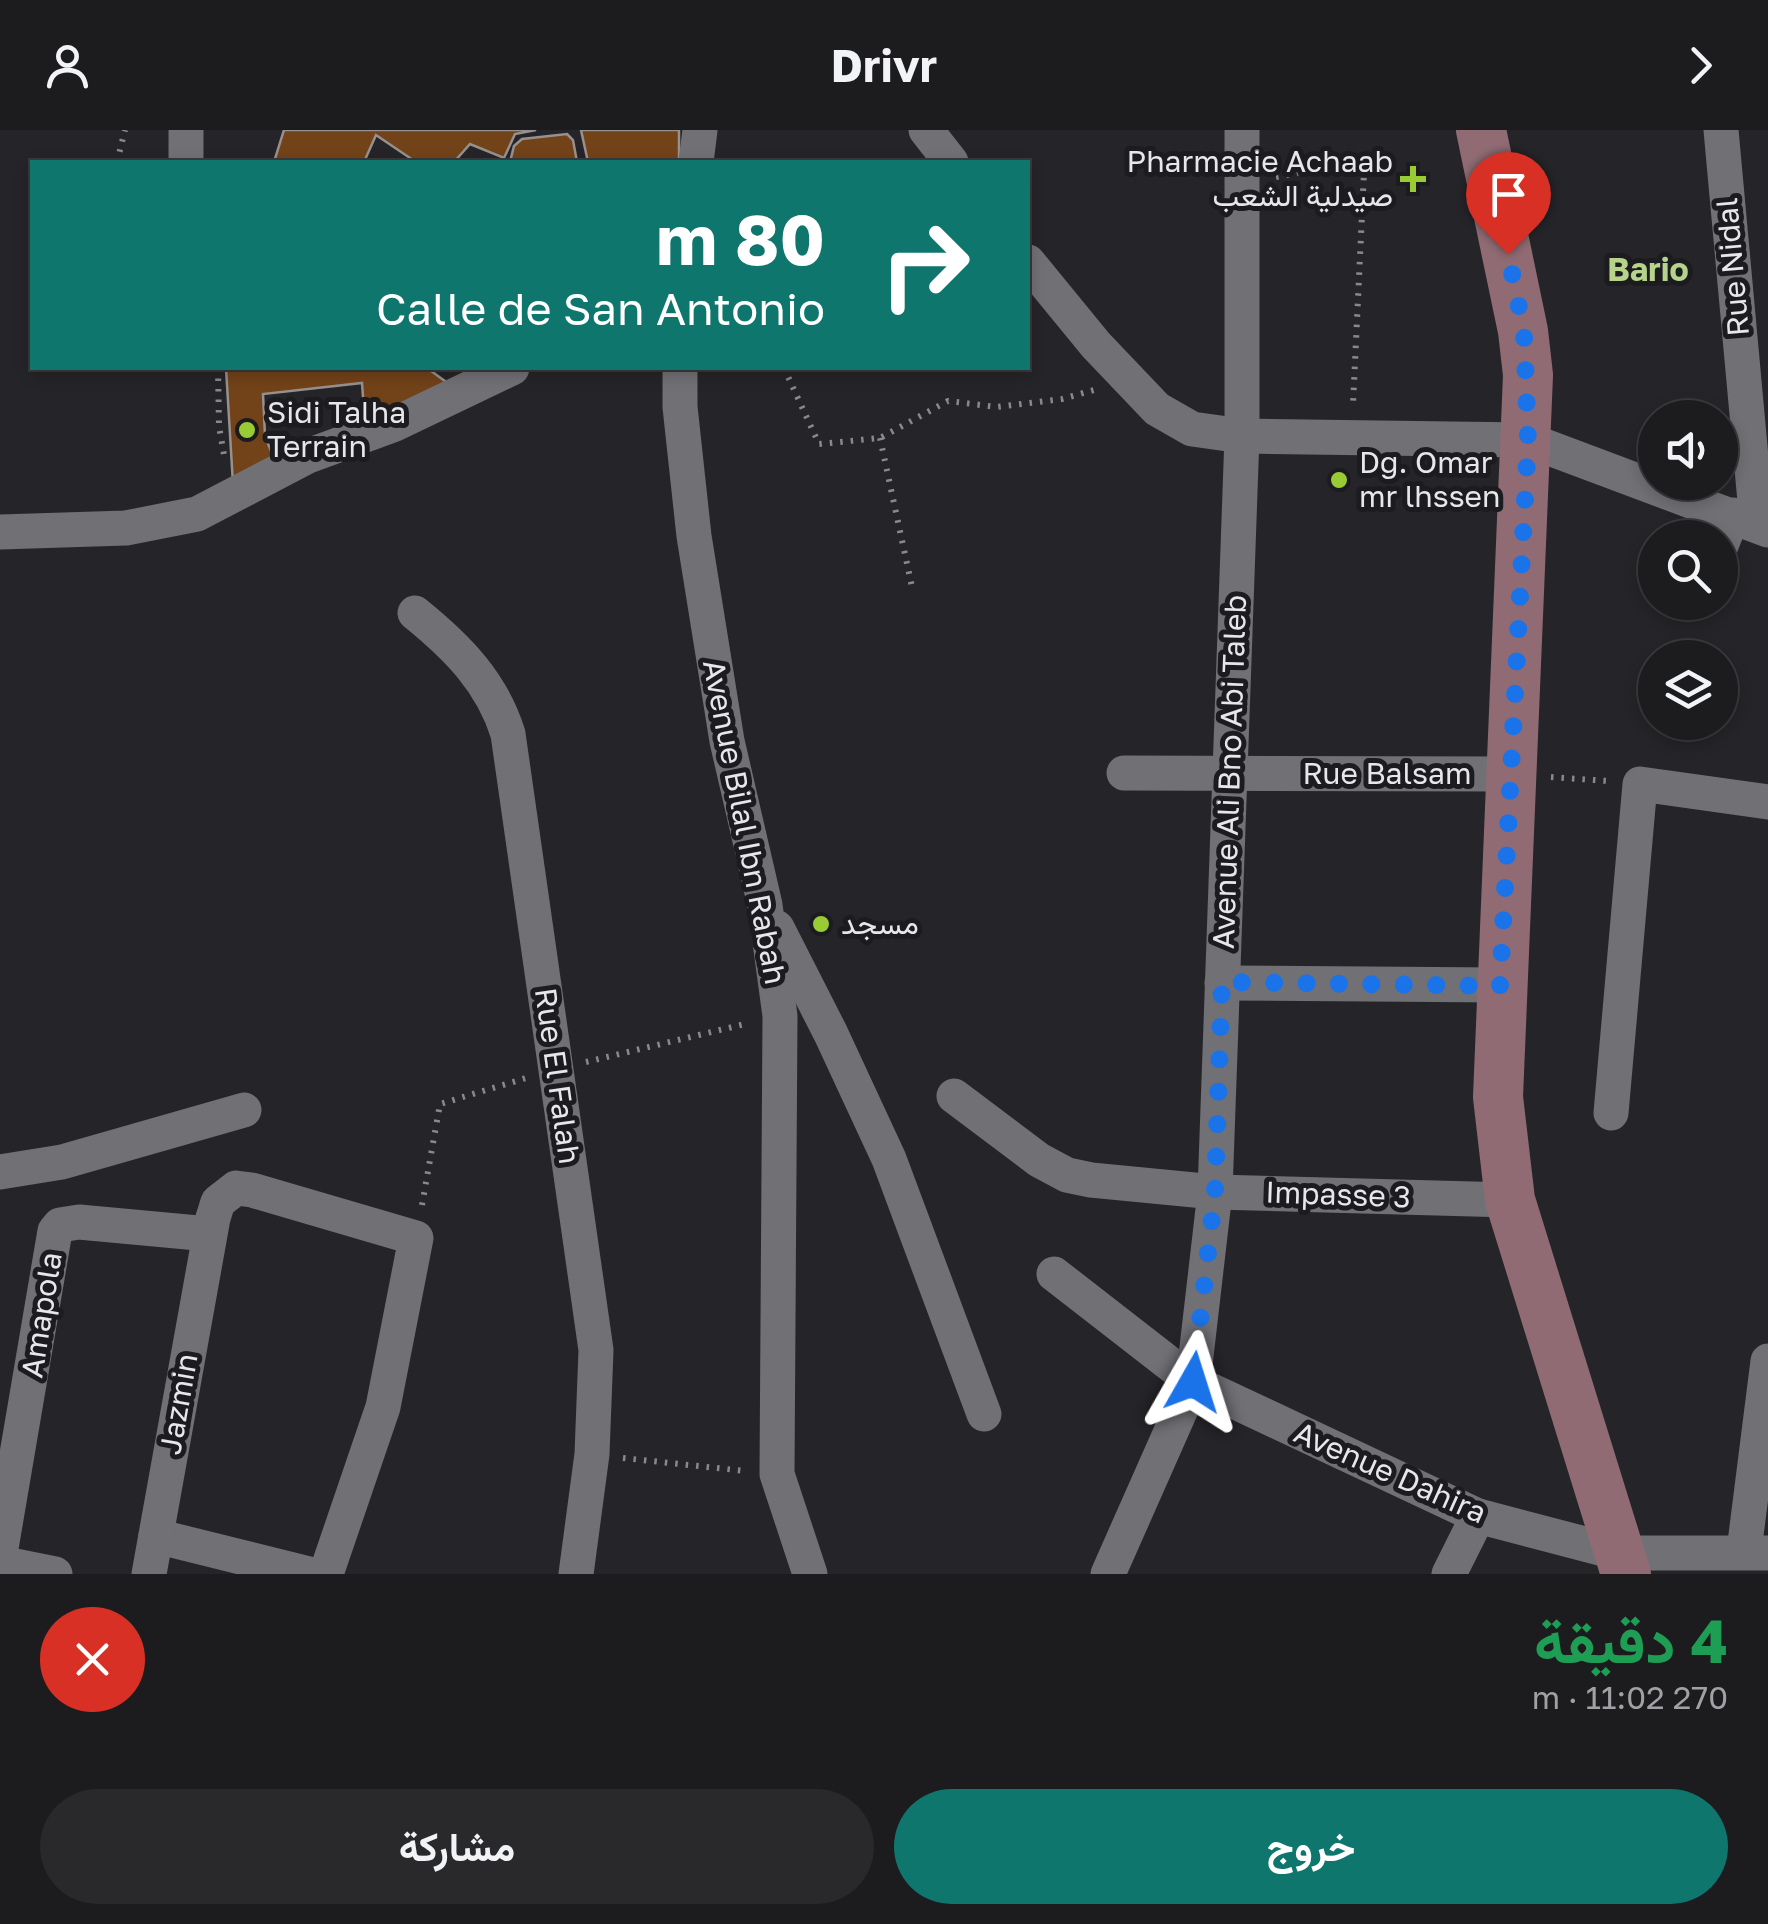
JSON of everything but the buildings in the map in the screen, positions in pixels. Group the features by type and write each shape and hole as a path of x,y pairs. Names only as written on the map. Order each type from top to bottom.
{"street":[{"path":"186,130 186,160"},
{"path":"696,160 700,130"},
{"path":"926,130 949,160"},
{"name":"Avenue Ali Bno Abi Taleb","path":"1108,1574 1193,1382 1215,1192 1242,436 1242,130"},
{"path":"1482,130 1524,331 1528,440 1500,986 1498,1097 1510,1200 1622,1564"},
{"name":"Rue Nidal","path":"1721,130 1753,522"},
{"path":"1030,264 1129,380 1171,420 1192,429 1242,436 1528,440 1753,522"},
{"path":"0,532 126,528 197,514 308,456 395,424 508,370"},
{"name":"Avenue Bilal Ibn Rabah","path":"680,370 680,407 694,536 727,741 765,905 780,1016 777,1474 810,1574"},
{"name":"Rue El Falah","path":"415,613 446,638 479,674 498,704 508,734 596,1350 592,1454 576,1574"},
{"name":"Rue Balsam","path":"1124,773 1510,774"},
{"path":"1610,1112 1640,784 1768,802"},
{"path":"765,905 832,1034 889,1159 984,1414"},
{"path":"1222,982 1500,986"},
{"name":"Impasse 3","path":"954,1096 1000,1134 1067,1175 1215,1192 1510,1200"},
{"path":"0,1172 62,1162 244,1110"},
{"name":"Jazmin","path":"150,1574 218,1202 236,1188 252,1190 416,1238"},
{"name":"Amapola","path":"0,1554 55,1231 60,1226 80,1222 210,1234"},
{"path":"326,1574 383,1407 416,1238"},
{"name":"Avenue Dahira","path":"1054,1274 1193,1382 1478,1516 1622,1564 1756,1552"},
{"path":"1756,1552 1768,1361"},
{"path":"1449,1574 1478,1516"},
{"path":"156,1536 309,1574"},
{"path":"0,1563 55,1574"}],"path":[{"path":"117,160 124,130"},
{"path":"1245,182 1306,171 1364,172 1352,436"},
{"path":"218,370 219,426 232,496"},
{"path":"785,370 820,444 880,438 948,402 997,407 1062,400 1129,380"},
{"path":"880,438 912,587"},
{"name":"Rue Balsam","path":"1510,774 1640,784"},
{"path":"416,1238 440,1104 556,1070 780,1016"},
{"path":"592,1454 777,1474"}],"place":[{"name":"Pharmacie Achaab صيدلية الشعب","path":"1413,179"},
{"name":"Sidi Talha Terrain","path":"247,430"},
{"name":"Dg. Omar mr lhssen","path":"1339,480"},
{"name":"مسجد","path":"821,924"}],"district":[{"name":"Bario","path":"1648,270"}],"route":[{"path":"1193,1382 1215,1192 1222,982 1500,986 1528,440 1524,331 1508,254"}]}
